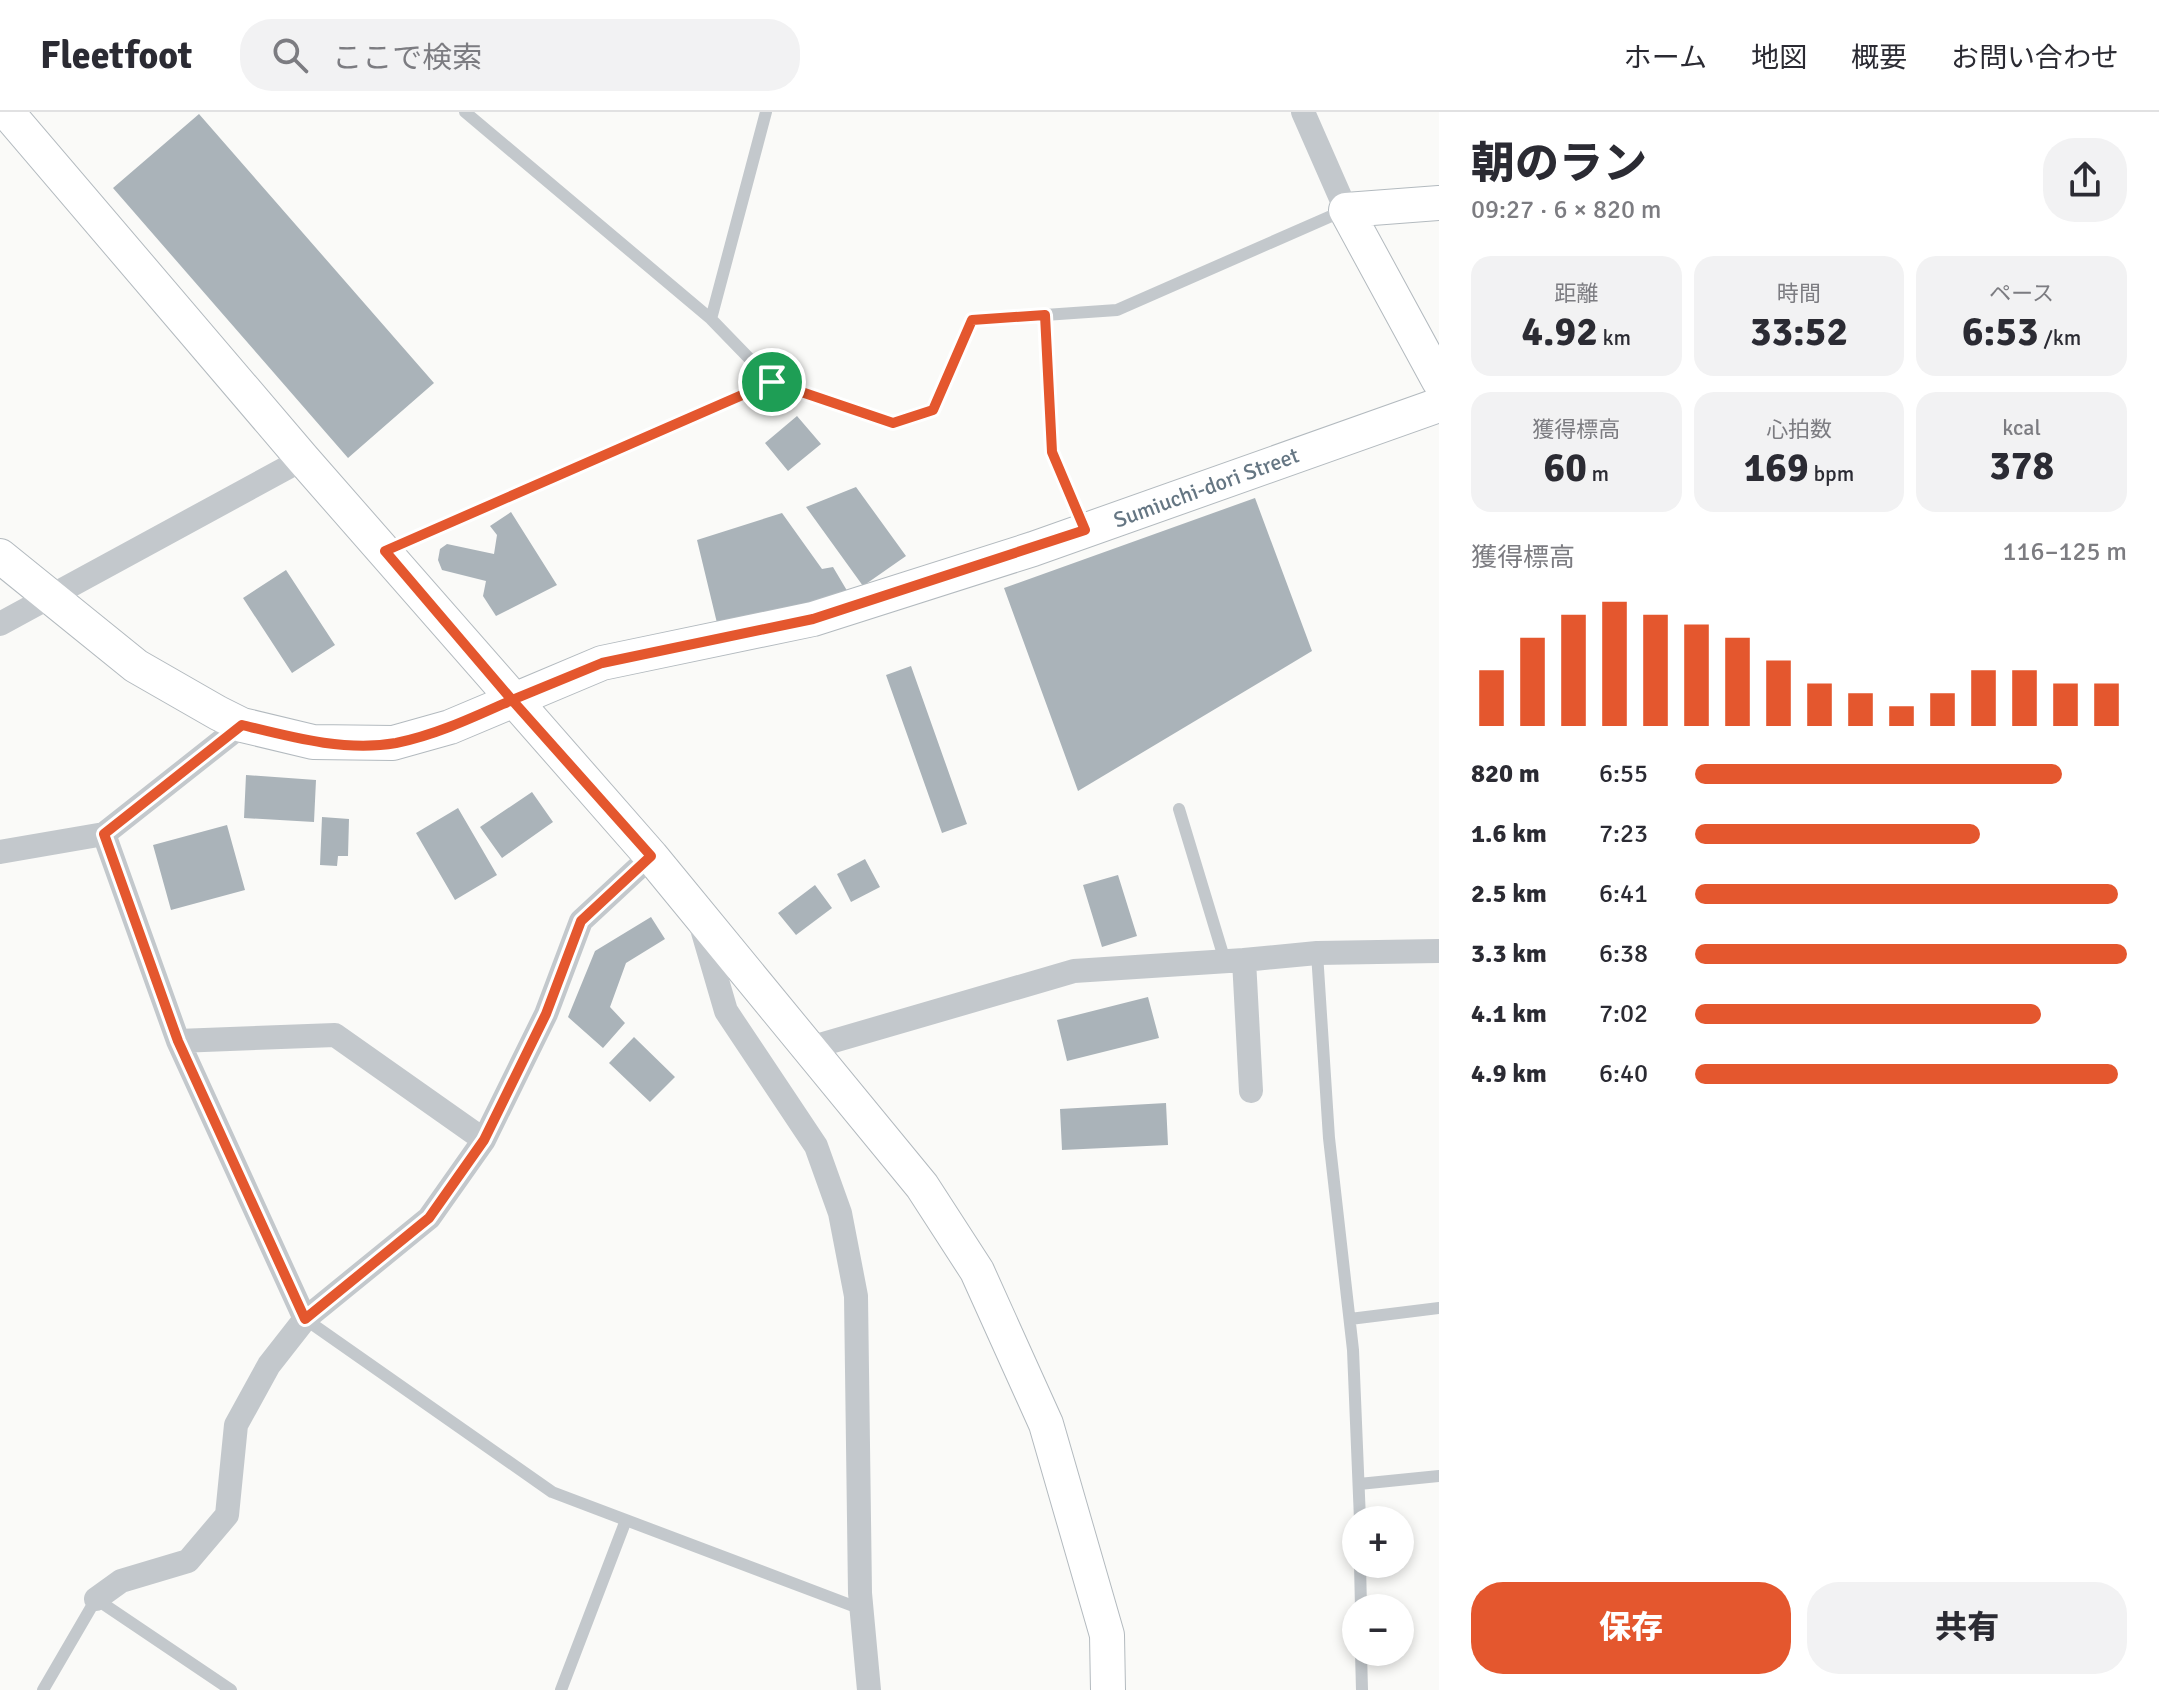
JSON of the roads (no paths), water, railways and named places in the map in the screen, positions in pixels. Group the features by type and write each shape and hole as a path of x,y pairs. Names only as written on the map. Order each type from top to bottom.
{"street":[{"path":"7,112 303,459 651,856 806,1049 922,1186 977,1271 1046,1424 1107,1635 1108,1690"},
{"path":"1303,112 1346,210 1439,381"},
{"path":"1346,210 1439,203"},
{"name":"Sumiuchi-dori Street","path":"0,556 136,666 242,725 313,742 393,743 450,727 602,663 813,619 1085,530 1439,405"},
{"path":"0,624 303,459"},
{"path":"0,852 104,834 242,725"},
{"path":"104,834 178,1041 305,1319"},
{"path":"96,1599 121,1581 188,1561 227,1515 236,1425 269,1365 305,1319 429,1218 484,1140 546,1014 581,921 651,856"},
{"path":"697,912 726,1011 816,1146 840,1213 856,1296 861,1609 869,1690"},
{"path":"806,1049 1074,971 1317,953 1439,951"},
{"path":"1235,961 1251,1091"},
{"path":"178,1041 335,1035 484,1140"}],"lane":[{"path":"465,112 711,319 772,382 893,423 933,410 972,320 1117,310 1346,210"},
{"path":"711,319 766,112"},
{"path":"1045,315 1052,452 1085,530"},
{"path":"385,551 772,382"},
{"path":"1179,809 1235,961"},
{"path":"1317,953 1329,1138 1350,1319 1360,1506"},
{"path":"1350,1319 1439,1308"},
{"path":"305,1319 552,1492 861,1609"},
{"path":"1359,1484 1439,1476"},
{"path":"561,1690 626,1520"},
{"path":"43,1690 96,1599 231,1690"},
{"path":"1361,1666 1362,1690"}]}
